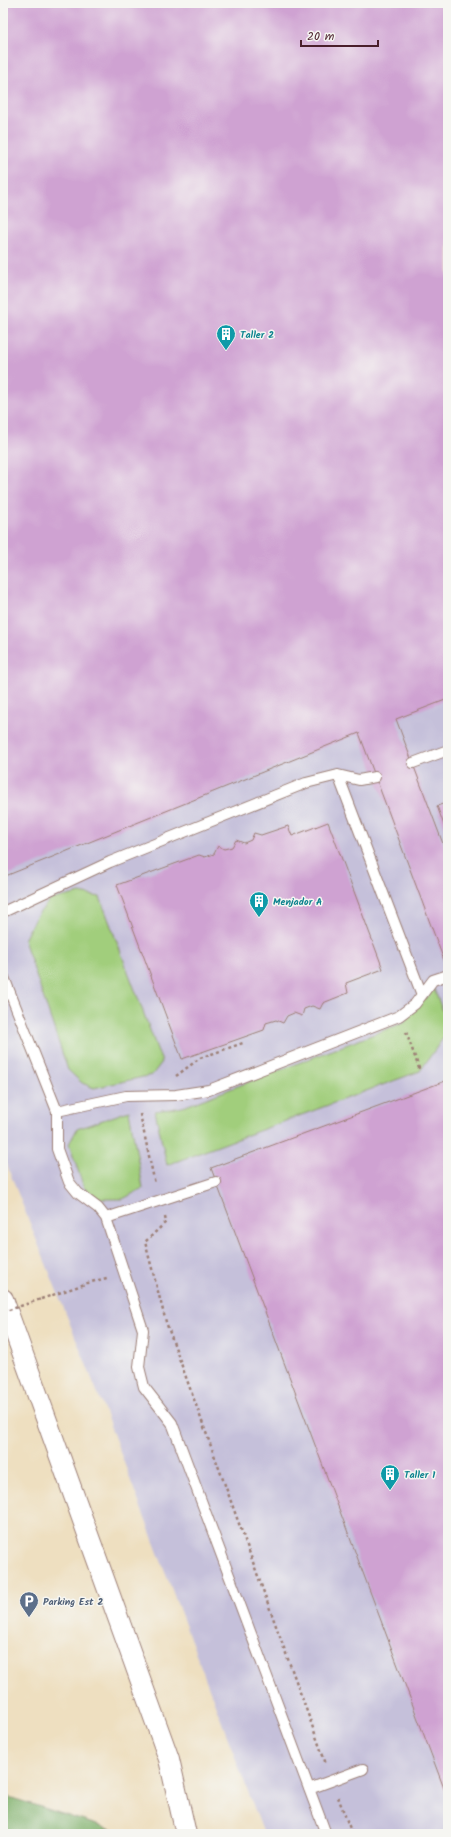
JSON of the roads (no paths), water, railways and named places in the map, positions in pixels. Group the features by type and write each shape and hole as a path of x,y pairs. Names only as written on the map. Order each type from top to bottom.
{"street":[{"path":"3,1299 169,1759 186,1834"}],"lane":[{"path":"413,764 448,750"},
{"path":"3,912 117,859 306,783 338,775 359,780 375,777"},
{"path":"338,775 422,994"},
{"path":"3,975 57,1111 57,1149 69,1182 78,1193 98,1208 106,1218 143,1330 139,1367 144,1388 172,1423 326,1834"},
{"path":"57,1111 126,1096 176,1095 209,1090 399,1016 415,1004 434,980 448,975"},
{"path":"106,1218 216,1182"},
{"path":"309,1789 363,1768"}],"place":[{"name":"Taller 2","path":"226,351"},
{"name":"Menjador A","path":"259,918"},
{"name":"Taller 1","path":"390,1491"},
{"name":"Parking Est 2","path":"29,1618"}]}
